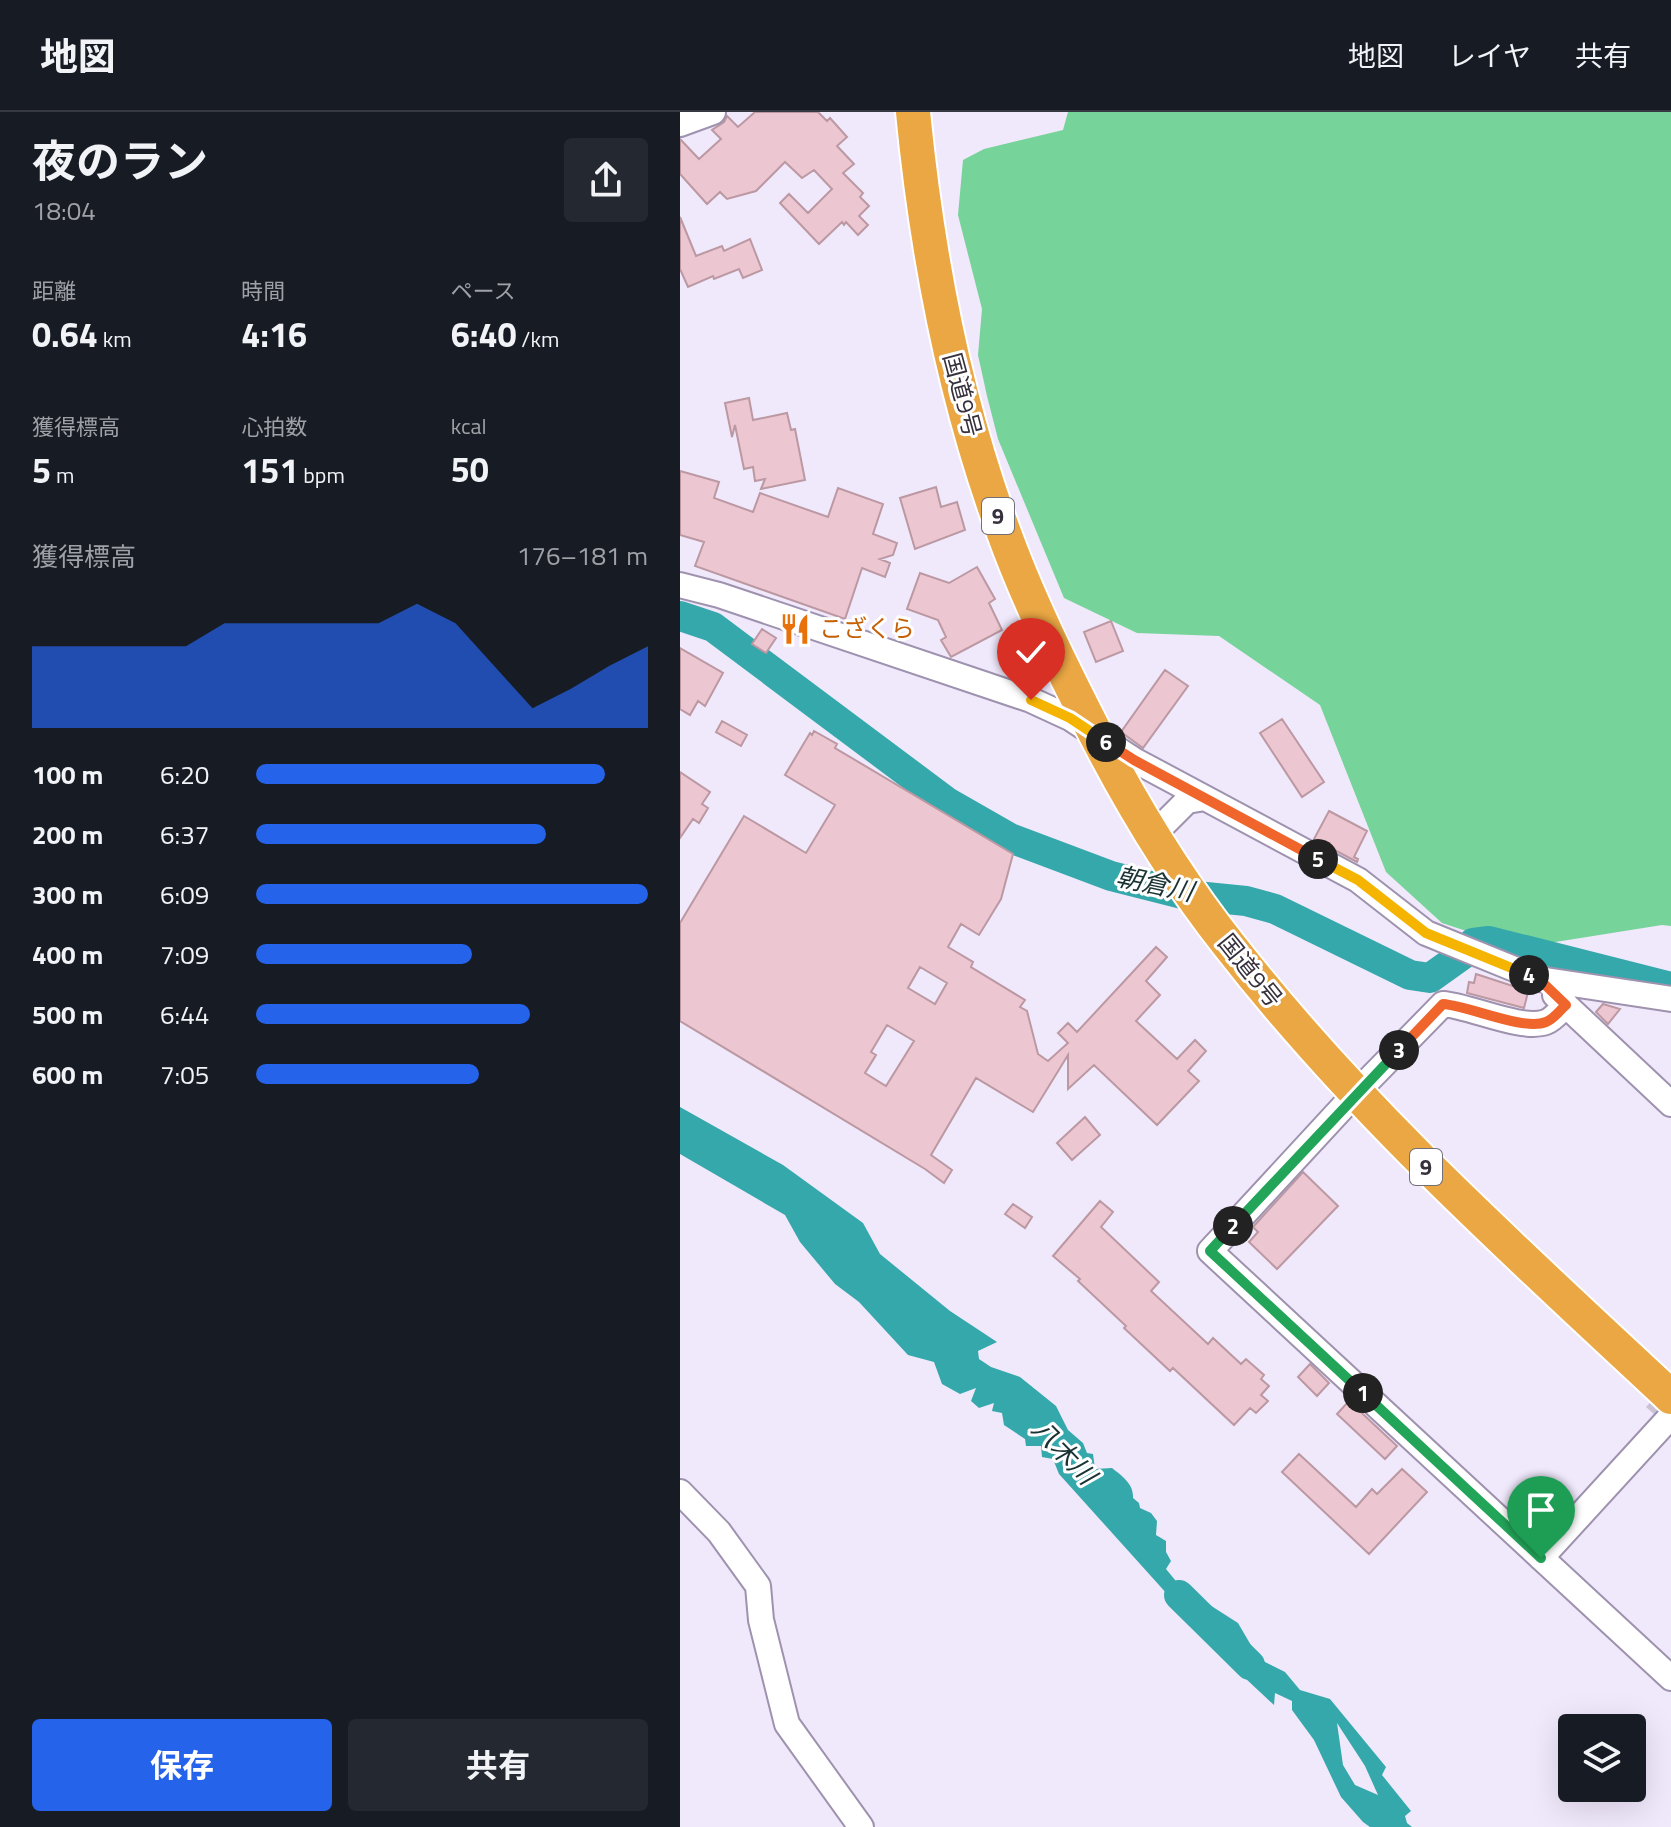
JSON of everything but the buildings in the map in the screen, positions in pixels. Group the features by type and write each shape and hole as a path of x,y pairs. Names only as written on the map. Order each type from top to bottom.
{"highway":[{"name":"国道9号","path":"913,112 918,168 949,344 979,457 1004,533 1050,645 1096,735 1153,835 1205,914 1270,996 1355,1094 1666,1409"}],"street":[{"path":"680,124 713,112"},
{"path":"680,585 1031,700 1070,718 1134,760 1358,880 1426,933 1539,979 1671,999"},
{"path":"1153,835 1187,801 1205,798"},
{"path":"1539,979 1671,1104"},
{"path":"1566,1005 1542,1023 1504,1019 1443,1004 1210,1251 1671,1678"},
{"path":"1536,1553 1666,1409"},
{"path":"680,1492 719,1532 758,1586 761,1620 787,1724 861,1827"}],"shaded area":[{"path":"1068,112 1671,112 1671,926 1518,948 1442,923 1386,872 1320,705 1219,636 1137,633 1064,598 998,439 978,355 982,309 958,215 963,160 984,149 1063,130"}],"water":[{"path":"680,1107 783,1165 863,1223 880,1254 950,1311 997,1342 978,1351 979,1359 991,1367 1020,1377 1056,1406 1068,1430 1083,1443 1087,1453 1093,1454 1095,1469 1112,1468 1127,1481 1140,1508 1151,1513 1157,1521 1156,1535 1166,1541 1166,1552 1171,1561 1166,1569 1180,1586 1238,1623 1259,1659 1285,1672 1300,1690 1330,1699 1386,1767 1382,1775 1411,1811 1405,1816 1412,1827 1370,1827 1363,1822 1341,1797 1314,1740 1292,1710 1292,1701 1275,1693 1274,1705 1197,1633 1168,1595 1059,1474 1053,1459 1042,1457 1041,1446 1026,1446 1025,1439 1004,1425 1002,1413 992,1411 994,1403 979,1408 971,1401 976,1388 960,1394 942,1384 934,1362 908,1355 859,1302 835,1284 800,1242 785,1215 680,1154","holes":["1337,1723 1365,1766 1378,1795 1355,1785 1343,1765"]}],"waterway":[{"name":"朝倉川","path":"680,616 713,627 947,802 1010,838 1111,876 1186,895 1246,901 1275,909 1410,975 1430,978 1465,953 1473,943 1489,941 1671,987"},
{"name":"八木川","path":"1179,1595 1250,1665"}],"tunnel":[{"path":"1655,1415 1671,1397"}],"place":[{"name":"こざくら","path":"795,629"}],"route":[{"path":"1031,700 1070,718 1134,760 1358,880 1426,933 1539,979 1566,1005 1542,1023 1504,1019 1443,1004 1210,1251 1541,1558"}]}
